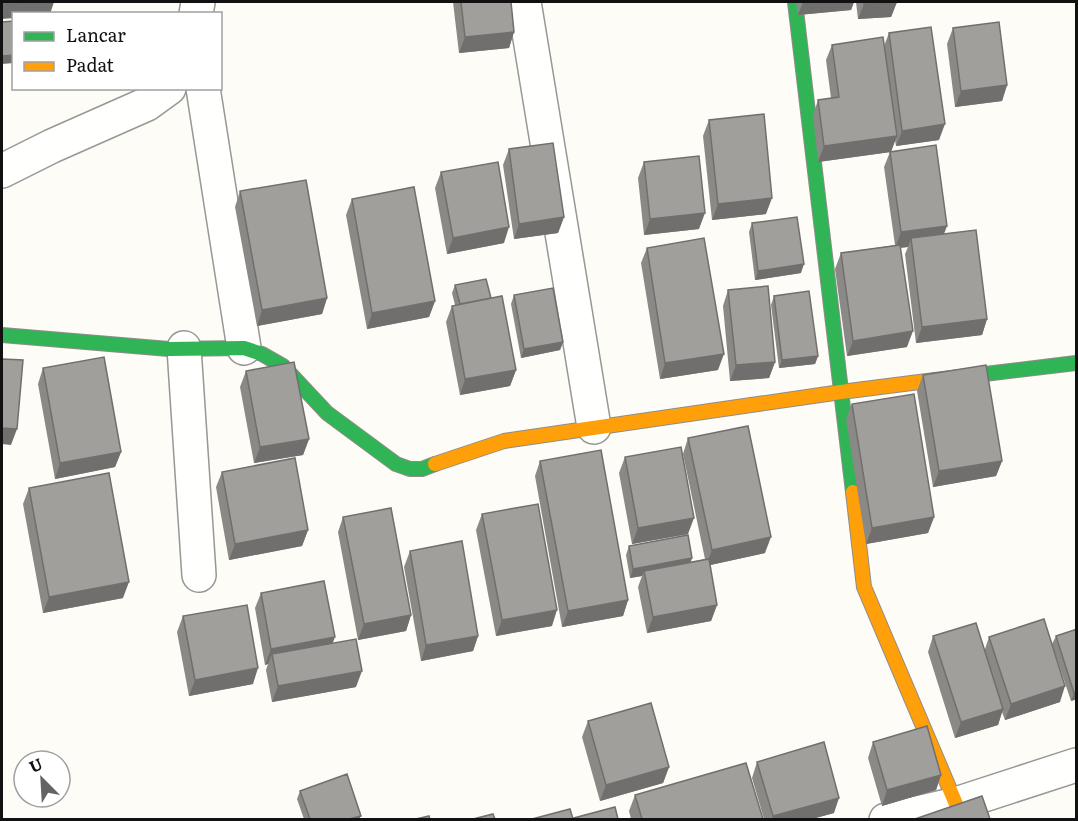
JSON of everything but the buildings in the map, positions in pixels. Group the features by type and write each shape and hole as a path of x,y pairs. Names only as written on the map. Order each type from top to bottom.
{"street":[{"path":"524,2 594,427"},
{"path":"795,2 864,587 956,804"},
{"path":"2,171 147,104 166,90"},
{"path":"204,90 244,348"},
{"path":"2,335 184,348 244,348 262,354 283,366 327,413 396,464 410,469 422,469 504,441 841,393 1077,363"},
{"path":"184,348 199,575"},
{"path":"886,819 956,804 1077,765"}],"traffic: fast":[{"path":"795,2 853,492"},
{"path":"2,335 169,349 244,348 262,354 283,366 327,413 396,464 410,469 422,469 435,464"},
{"path":"935,380 1076,363"}],"traffic: slow":[{"path":"435,464 504,441 935,380"},
{"path":"853,492 864,587 956,804"}]}
